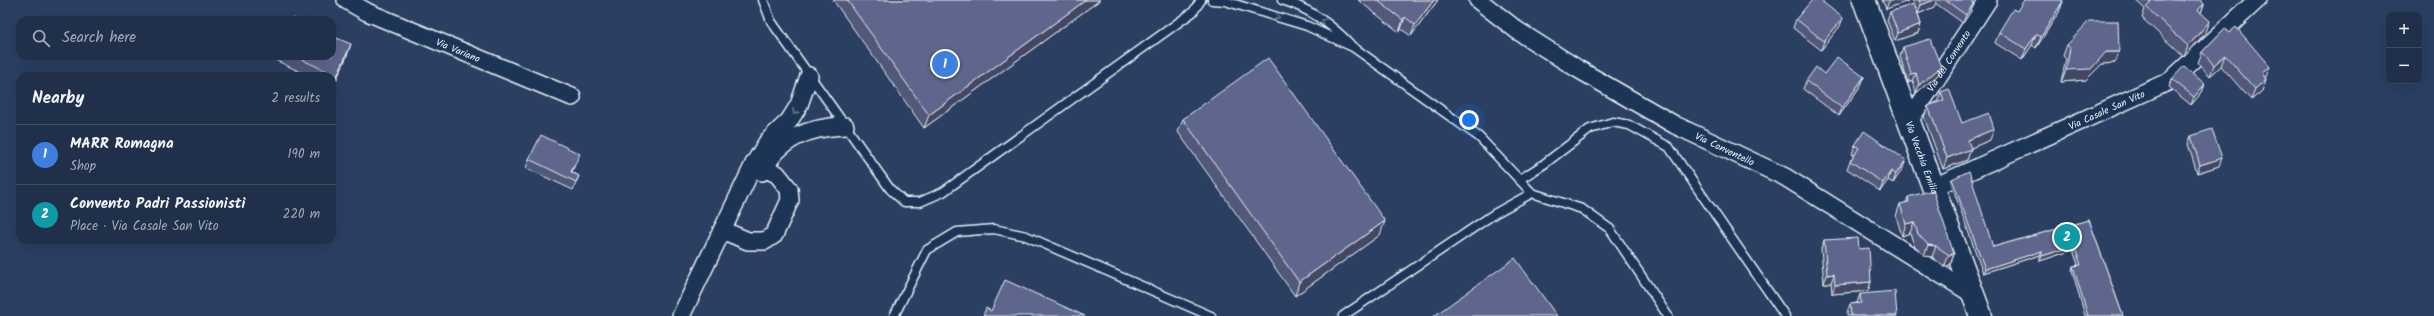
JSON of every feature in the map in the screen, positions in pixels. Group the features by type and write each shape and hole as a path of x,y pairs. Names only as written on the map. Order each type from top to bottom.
{"street":[{"name":"Via Variano","path":"346,0 367,12 572,97"},
{"name":"Via Conventello","path":"1478,0 1518,31 1578,69 1675,125 1785,177 1974,295"},
{"name":"Via Vecchia Emilia","path":"1864,0 1982,316"},
{"name":"Via del Convento","path":"1909,121 1988,0"},
{"name":"Via Casale San Vito","path":"1934,187 2170,81 2257,0"},
{"path":"681,316 726,233 759,166 768,141 789,121 799,105 809,76"},
{"path":"759,166 779,147 802,132 826,126 845,126"},
{"path":"726,233 748,241 765,241 774,235 790,200 789,189 777,174 759,166"},
{"path":"692,316 726,233"}],"lane":[{"path":"763,0 771,21 809,76 890,189 904,202 920,202 943,192 1193,12 1201,0"},
{"path":"1212,0 1225,1 1307,26 1353,47"},
{"path":"1282,0 1296,4 1333,27 1353,47 1479,137 1532,193 1582,209 1610,229 1668,316"},
{"path":"1520,180 1544,164 1590,129 1613,122 1629,125 1669,147 1785,316"},
{"path":"1343,316 1494,214 1532,193"},
{"path":"894,316 927,250 957,232 994,229 1026,236 1211,316"}],"building":[{"path":"847,0 1086,0 929,115"},
{"path":"1377,0 1434,0 1415,25 1405,17 1403,20"},
{"path":"1812,0 1820,0 1843,18 1824,41 1796,19"},
{"path":"1919,0 1934,0 1921,5"},
{"path":"1945,0 1970,0 1974,3 1966,15"},
{"path":"2024,0 2063,1 2041,37 2036,34 2026,49 1999,32 2013,9 2017,11"},
{"path":"2152,0 2200,0 2204,4 2198,10 2210,21 2188,46 2146,7"},
{"path":"1914,4 1921,24 1898,33 1890,12"},
{"path":"2089,21 2118,21 2119,52 2106,52 2091,69 2066,70 2070,48 2067,45"},
{"path":"2236,27 2270,67 2262,73 2266,79 2255,89 2225,55 2214,65 2202,52 2225,28 2229,33"},
{"path":"336,38 351,44 337,76 336,72 328,72 303,60 336,60"},
{"path":"1930,39 1941,67 1919,85 1916,73 1911,74 1903,47"},
{"path":"1837,57 1864,77 1842,108 1806,81 1816,67 1824,74"},
{"path":"1268,58 1385,221 1299,282 1183,119"},
{"path":"2184,66 2205,84 2194,97 2172,79"},
{"path":"1949,89 1962,123 1989,113 1994,129 1968,140 1971,149 1947,158 1928,106 1944,100 1941,92"},
{"path":"2212,129 2222,158 2200,165 2191,136"},
{"path":"1864,131 1906,160 1896,174 1891,171 1883,183 1850,161 1859,148 1855,145"},
{"path":"541,135 580,154 571,172 579,176 576,182 529,159"},
{"path":"1969,171 1993,247 2089,220 2123,316 2088,316 2073,266 2081,265 2074,246 2042,256 2042,251 1985,269 1952,179"},
{"path":"1933,190 1954,254 1949,255 1936,246 1928,245 1918,234 1914,222 1906,224 1900,204 1909,202 1908,197"},
{"path":"1858,238 1859,249 1869,248 1871,282 1835,285 1834,274 1827,275 1824,240"},
{"path":"1515,258 1557,316 1434,316"},
{"path":"1005,280 1085,316 983,316 986,308 991,311"},
{"path":"1895,291 1897,316 1851,316 1850,304 1861,303 1860,294"}],"place":[{"name":"MARR Romagna","path":"945,64"},
{"name":"Convento Padri Passionisti","path":"2067,237"}]}
